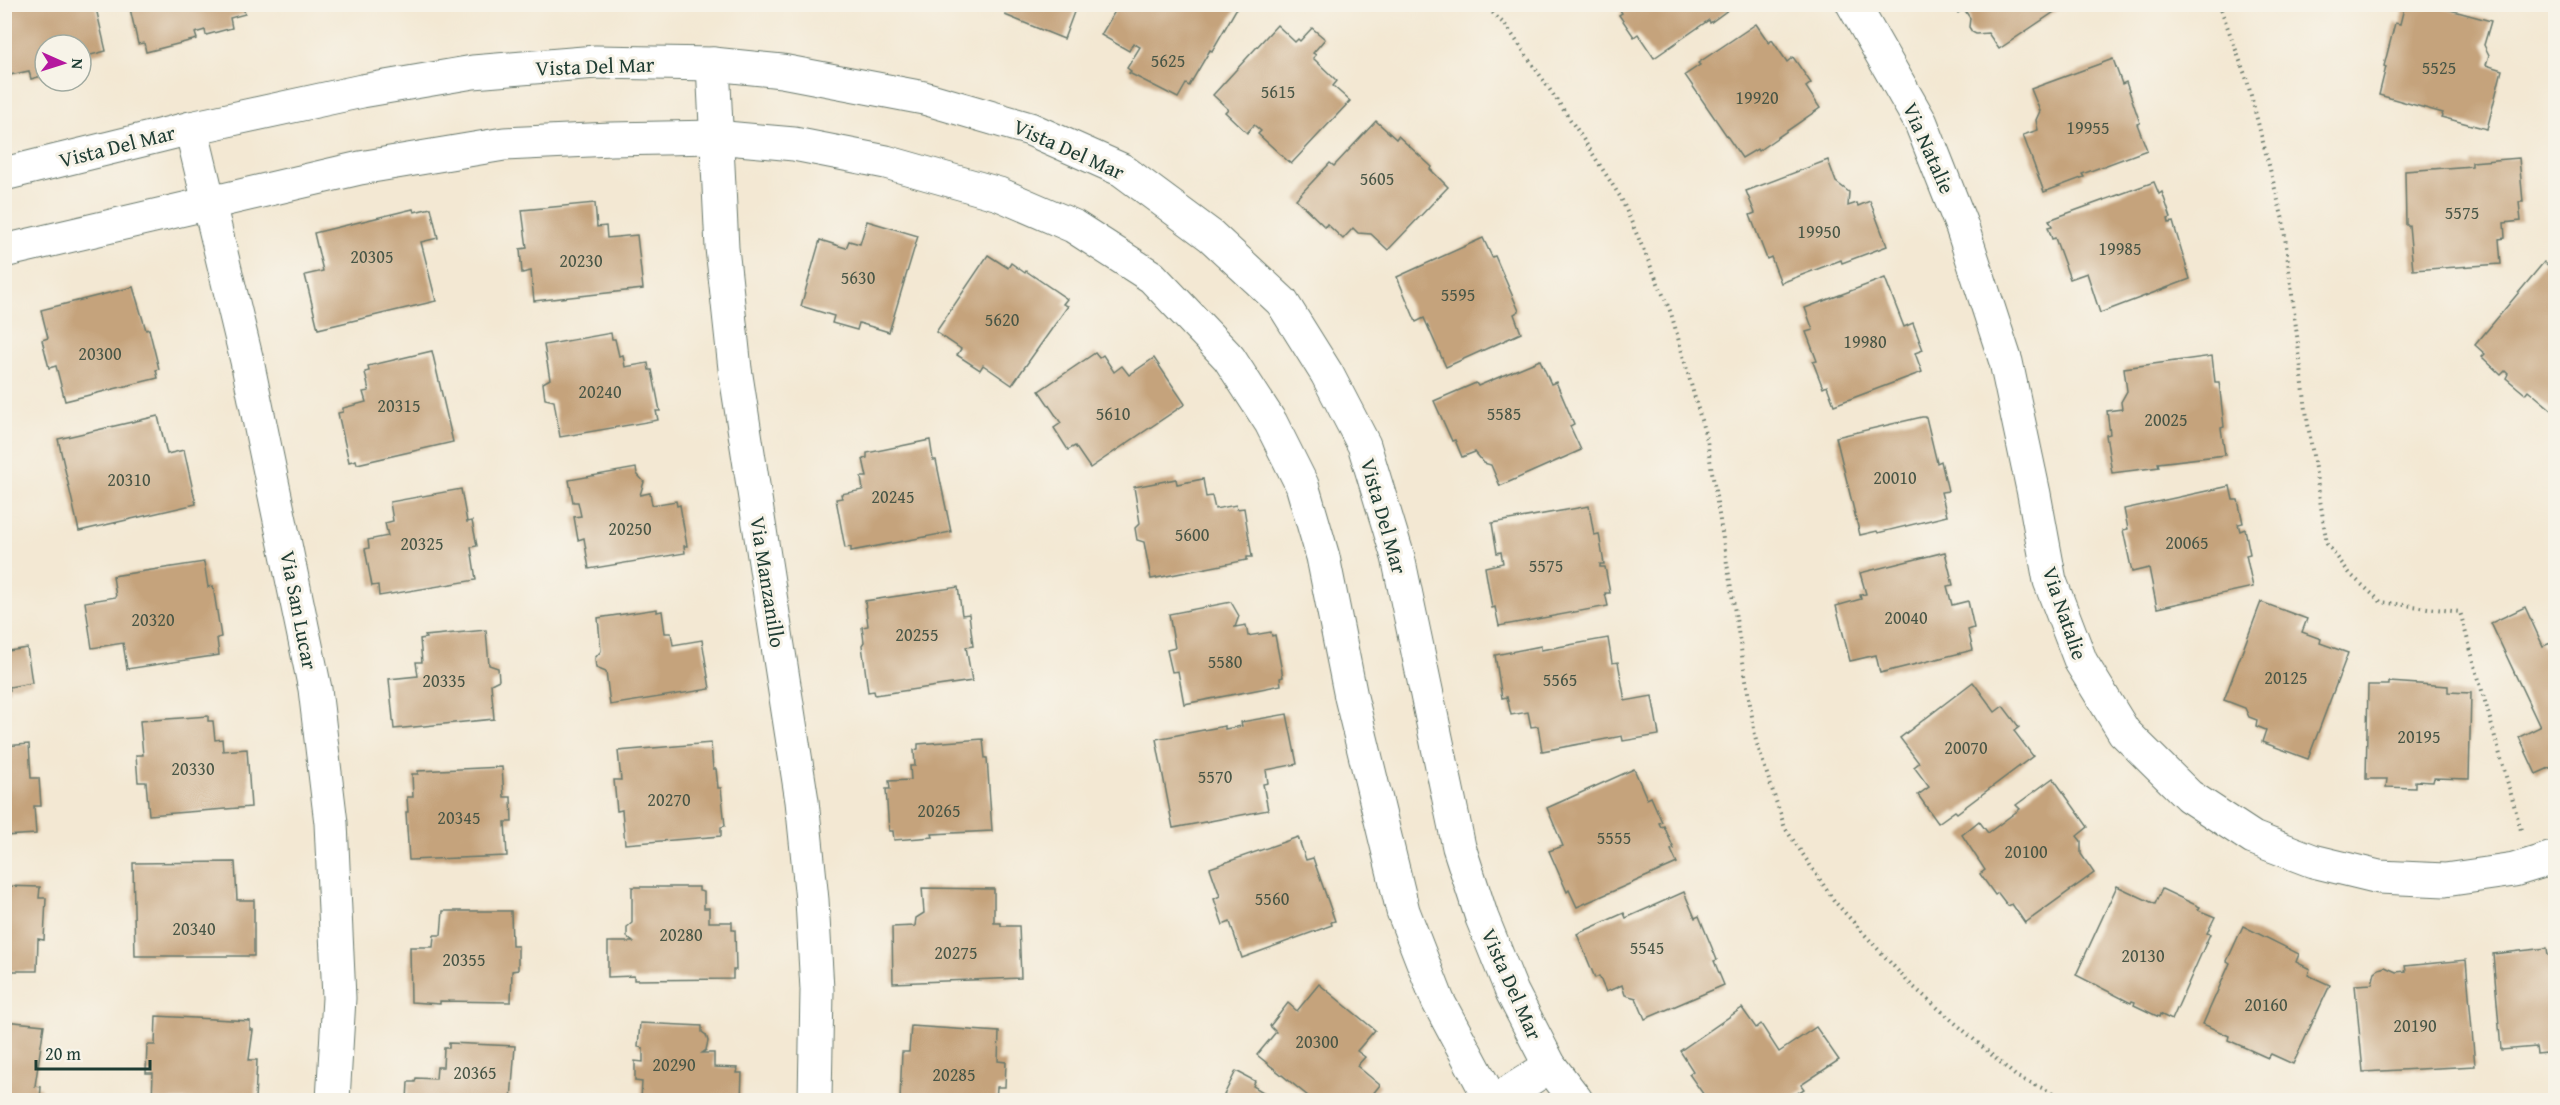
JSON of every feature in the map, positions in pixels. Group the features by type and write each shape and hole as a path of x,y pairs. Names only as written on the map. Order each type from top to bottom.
{"street":[{"name":"Via Natalie","path":"1853,4 1921,123 1962,227 2006,362 2050,581 2081,662 2124,732 2189,796 2253,838 2313,861 2379,876 2445,880 2543,861"},
{"name":"Vista Del Mar","path":"4,174 191,128 362,91 473,72 596,62 713,64 782,70 924,98 1030,129 1122,170 1211,236 1282,302 1327,374 1364,445 1398,557 1458,847 1482,918 1512,992 1550,1066 1576,1101"},
{"name":"Via Manzanillo","path":"713,64 714,137 722,248 735,369 803,812 812,900 817,990 815,1101"},
{"name":"Via San Lucar","path":"191,128 283,528 315,689 331,824 339,998 333,1101"},
{"path":"4,251 360,168 504,144 714,137 794,144 886,162 999,194 1073,225 1152,277 1229,358 1272,423 1302,485 1323,557 1351,697 1403,911 1438,1001 1491,1101"},
{"path":"1497,1101 1550,1066"}],"path":[{"path":"1484,4 1507,27 1621,198 1671,313 1707,441 1756,741 1785,828 1835,902 1908,982 2017,1077 2068,1101"},
{"path":"2219,4 2247,80 2283,220 2307,418 2327,544 2351,575 2382,602 2460,612 2543,861"}],"building":[{"path":"5,4 95,4 106,51 93,54 93,33 33,33 33,78 31,79 29,71 5,76"},
{"path":"129,4 242,4 245,14 230,18 232,28 206,35 205,30 195,33 197,39 146,52 144,43 138,44"},
{"path":"921,4 943,4 941,10"},
{"path":"1009,4 1077,4 1064,39 1005,15"},
{"path":"1119,4 1235,4 1238,6 1212,51 1210,50 1189,86 1186,84 1178,98 1129,73 1131,71 1127,68 1140,47 1133,43 1129,51 1101,35"},
{"path":"1616,4 1736,4 1654,58 1638,34 1634,37 1619,15 1622,13"},
{"path":"1953,4 2066,4 1999,49 1988,33 1972,32 1969,27 1970,18 1964,9 1958,13"},
{"path":"2405,4 2428,4 2491,21 2484,45 2489,55 2486,65 2502,70 2487,129 2441,117 2443,113 2379,95 2395,23 2400,24"},
{"path":"1756,24 1769,43 1772,40 1787,62 1793,57 1811,83 1806,87 1820,108 1758,151 1757,149 1742,158 1685,75 1700,65 1698,63"},
{"path":"1277,25 1295,42 1298,39 1300,41 1312,28 1325,39 1313,53 1316,55 1313,58 1337,81 1333,86 1350,101 1291,164 1258,134 1261,131 1254,125 1247,133 1225,112 1228,109 1213,95"},
{"path":"2113,59 2122,84 2126,82 2140,123 2137,124 2147,150 2082,174 2084,177 2044,192 2023,135 2038,130 2036,120 2040,111 2031,89"},
{"path":"1376,121 1396,139 1398,136 1432,167 1430,169 1448,187 1388,250 1371,234 1358,233 1353,228 1343,239 1327,224 1325,227 1296,199 1330,163 1334,166"},
{"path":"2519,158 2523,202 2519,202 2521,221 2504,223 2505,238 2499,239 2501,264 2413,270 2409,225 2406,225 2405,171 2472,166 2472,162"},
{"path":"1828,160 1836,182 1849,192 1848,206 1857,203 1858,206 1870,201 1887,246 1842,263 1841,260 1781,283 1771,257 1767,259 1750,215 1755,213 1746,191"},
{"path":"2154,182 2159,194 2162,192 2171,218 2168,219 2169,223 2173,222 2190,279 2100,313 2087,273 2070,279 2055,238 2052,239 2048,227 2052,226 2049,220"},
{"path":"595,203 597,227 606,226 607,238 637,235 643,289 534,301 531,271 522,273 520,249 527,248 522,210"},
{"path":"431,208 438,238 421,242 436,301 318,329 305,275 323,271 314,233 413,209 414,212"},
{"path":"867,221 918,236 889,332 859,323 857,330 832,323 834,316 801,306 820,240 846,248 849,241 860,244"},
{"path":"1483,238 1492,257 1495,256 1519,311 1514,314 1521,333 1446,367 1424,318 1416,322 1397,277"},
{"path":"988,255 1008,268 1011,263 1025,273 1026,271 1067,299 1063,304 1068,306 1012,385 983,365 980,370 957,355 961,349 936,332"},
{"path":"2544,262 2556,272 2556,409 2553,411 2528,390 2525,394 2506,378 2508,374 2505,371 2501,375 2482,357 2485,354 2475,345"},
{"path":"1885,278 1904,327 1913,323 1923,350 1915,353 1922,372 1834,405 1827,386 1823,388 1813,362 1817,361 1806,332 1813,330 1805,308"},
{"path":"133,287 146,330 149,329 159,369 156,370 158,378 65,401 56,366 49,368 42,340 48,338 41,310"},
{"path":"611,333 612,339 615,339 619,356 623,355 625,367 648,363 649,370 652,370 660,411 656,411 658,420 560,437 554,401 545,399 543,383 550,379 544,345"},
{"path":"432,351 453,442 357,464 356,460 349,462 338,413 343,412 343,408 366,402 363,392 369,391 365,372 369,371 368,366"},
{"path":"1095,353 1099,358 1103,355 1114,372 1122,366 1129,375 1154,358 1185,404 1090,468 1075,446 1068,450 1054,428 1061,423 1039,391"},
{"path":"2212,356 2215,382 2219,382 2225,455 2158,463 2159,467 2112,473 2106,435 2110,434 2107,411 2122,409 2121,402 2127,391 2124,368"},
{"path":"1540,360 1551,384 1556,382 1574,424 1570,426 1581,450 1500,486 1491,465 1484,463 1475,452 1462,457 1434,401 1476,383 1478,386"},
{"path":"158,416 167,454 184,450 196,504 79,531 58,439"},
{"path":"1926,417 1937,463 1941,461 1948,491 1941,492 1947,516 1878,533 1877,531 1860,535 1836,437"},
{"path":"930,440 951,532 851,551 851,547 845,548 836,499 842,498 841,494 863,490 861,477 867,477 863,459 867,458 867,453"},
{"path":"636,468 637,474 644,482 640,495 650,493 652,505 676,501 677,506 680,505 687,546 684,546 685,553 589,569 584,538 578,540 574,517 581,516 578,502 573,502 569,480"},
{"path":"1176,479 1177,484 1203,479 1206,497 1212,496 1215,509 1236,505 1237,509 1244,508 1252,557 1247,557 1247,560 1151,579 1144,542 1137,540 1135,528 1140,523 1134,487"},
{"path":"2230,486 2233,500 2238,500 2243,523 2238,524 2240,531 2245,529 2250,554 2246,555 2253,587 2157,608 2149,568 2132,572 2123,530 2128,529 2124,509"},
{"path":"461,489 467,522 472,521 477,546 471,547 476,580 379,596 378,585 372,586 365,549 369,548 368,540 388,536 385,523 393,521 390,502"},
{"path":"1589,506 1594,535 1599,534 1604,564 1600,564 1600,567 1605,567 1610,593 1605,593 1608,606 1499,626 1495,607 1492,608 1485,567 1503,563 1501,552 1497,553 1492,523"},
{"path":"1945,552 1953,585 1947,586 1952,605 1968,601 1974,628 1968,630 1973,650 1880,673 1876,655 1850,661 1836,606 1861,599 1860,595 1866,594 1860,573"},
{"path":"204,562 208,587 213,586 221,637 217,638 219,655 127,669 123,643 92,648 85,602 116,597 113,576"},
{"path":"958,587 962,615 969,614 973,646 966,647 972,681 875,695 874,691 868,692 862,645 864,642 862,627 868,626 865,601"},
{"path":"1231,602 1239,616 1235,627 1246,625 1248,636 1271,632 1272,636 1275,635 1283,677 1280,678 1281,685 1184,704 1178,671 1172,672 1167,650 1175,648 1169,614"},
{"path":"2261,602 2307,619 2302,632 2321,639 2320,643 2348,653 2308,759 2262,742 2266,730 2256,726 2257,720 2249,717 2245,708 2224,700"},
{"path":"2525,607 2543,646 2556,641 2556,765 2536,774 2519,737 2540,727 2491,623"},
{"path":"657,609 657,612 662,611 665,633 671,633 673,645 702,640 710,689 610,705 606,672 596,668 595,658 601,651 598,618"},
{"path":"486,630 489,665 498,668 499,680 491,684 494,719 394,729 389,679 418,676 416,662 422,662 420,639 426,638 425,636"},
{"path":"4,631 9,651 27,648 32,683 9,687 10,690 4,691"},
{"path":"1608,638 1612,663 1618,662 1625,701 1652,696 1659,735 1623,741 1622,736 1542,751 1538,726 1531,727 1528,712 1511,715 1507,697 1502,698 1495,655 1541,646 1541,650"},
{"path":"1973,682 1995,712 2003,706 2019,727 2014,731 2033,756 1957,813 1955,811 1938,823 1918,795 1929,787 1914,767 1919,763 1900,738"},
{"path":"2389,682 2448,686 2448,692 2471,693 2469,779 2434,778 2433,782 2415,781 2415,788 2386,787 2387,779 2366,779 2368,685 2389,685"},
{"path":"1287,714 1297,764 1266,770 1268,783 1263,784 1268,810 1173,828 1156,739 1225,726 1225,729 1242,726 1241,722"},
{"path":"208,716 208,721 213,721 215,740 222,739 223,751 247,749 251,807 149,815 146,782 138,782 136,755 143,755 140,721"},
{"path":"983,739 985,758 987,758 992,831 932,834 933,837 894,840 893,831 889,831 886,789 890,789 889,781 911,780 910,766 915,766 914,750 918,749 918,744"},
{"path":"711,743 713,769 716,769 718,788 721,788 725,826 721,827 721,836 625,844 622,810 617,811 614,780 621,780 618,751"},
{"path":"29,744 31,778 39,778 41,806 34,806 36,834 4,836 4,746"},
{"path":"502,767 504,797 511,797 512,822 505,822 507,856 409,860 406,812 408,812 407,797 413,797 412,774 418,774 418,771"},
{"path":"1634,769 1647,799 1651,797 1662,822 1659,823 1661,827 1664,826 1674,849 1671,850 1677,863 1577,907 1569,890 1567,892 1549,851 1563,846 1547,808"},
{"path":"2053,778 2088,827 2077,836 2081,841 2081,854 2094,873 2025,923 2012,904 2008,906 1998,893 1995,895 1980,874 1985,870 1962,835 1979,821 1988,833 2020,809 2016,805"},
{"path":"1298,837 1306,860 1313,858 1335,921 1331,922 1332,925 1242,958 1230,922 1223,925 1214,899 1220,896 1210,868"},
{"path":"235,862 237,900 254,900 254,956 135,956 133,863"},
{"path":"4,886 40,887 39,898 46,898 44,940 38,939 37,971 10,971 9,982 4,982"},
{"path":"2117,886 2155,904 2162,889 2200,907 2198,910 2215,917 2207,933 2210,934 2172,1020 2160,1014 2159,1017 2134,1005 2135,1002 2131,1003 2076,975"},
{"path":"632,887 699,887 699,891 704,892 704,908 709,908 709,922 732,922 732,930 735,930 736,970 733,970 733,979 634,980 634,976 608,977 608,942 633,942 627,937 627,927 632,923"},
{"path":"922,888 994,889 994,923 1001,923 1001,926 1019,926 1021,978 893,983 892,927 915,926 916,918 924,913"},
{"path":"1684,892 1695,918 1699,916 1717,960 1714,961 1724,985 1645,1019 1636,998 1625,995 1622,985 1606,992 1599,976 1595,978 1577,934 1624,913 1626,918"},
{"path":"443,911 511,911 512,946 518,946 518,970 512,971 511,1002 440,1001 440,1004 411,1002 410,947 433,947 434,935 441,935"},
{"path":"2243,926 2299,954 2296,962 2310,969 2308,975 2330,985 2293,1064 2271,1054 2268,1058 2228,1040 2229,1036 2203,1024 2230,963 2227,961"},
{"path":"2547,948 2548,955 2556,955 2556,1052 2537,1054 2536,1047 2501,1050 2493,954"},
{"path":"2466,960 2475,1066 2363,1072 2355,985 2372,984 2375,972 2385,967 2396,972 2406,971 2405,966"},
{"path":"1319,984 1375,1030 1357,1051 1365,1057 1357,1066 1380,1085 1368,1100 1313,1100 1257,1055 1276,1032 1270,1026 1288,1003 1297,1011"},
{"path":"1742,1008 1756,1028 1761,1024 1779,1052 1816,1027 1839,1060 1801,1085 1804,1089 1787,1100 1702,1100 1706,1098 1689,1074 1693,1071 1680,1051"},
{"path":"156,1016 250,1021 250,1030 253,1030 249,1060 257,1060 255,1100 152,1100 153,1073 146,1073 147,1045 155,1045"},
{"path":"4,1021 44,1025 35,1086 41,1087 40,1100 4,1100"},
{"path":"640,1023 702,1026 702,1032 708,1041 706,1050 702,1053 714,1053 714,1067 738,1068 737,1073 742,1073 741,1100 641,1100 642,1082 635,1081 635,1061 643,1062 643,1048 638,1047"},
{"path":"911,1026 999,1032 998,1061 1006,1062 1005,1087 997,1087 996,1100 900,1100 902,1052 909,1052"},
{"path":"449,1043 515,1046 511,1100 407,1100 408,1082 415,1082 416,1078 436,1079 437,1067 443,1067 444,1048 449,1048"},
{"path":"1236,1071 1255,1081 1253,1086 1276,1100 1226,1100 1227,1097 1224,1095"}]}
